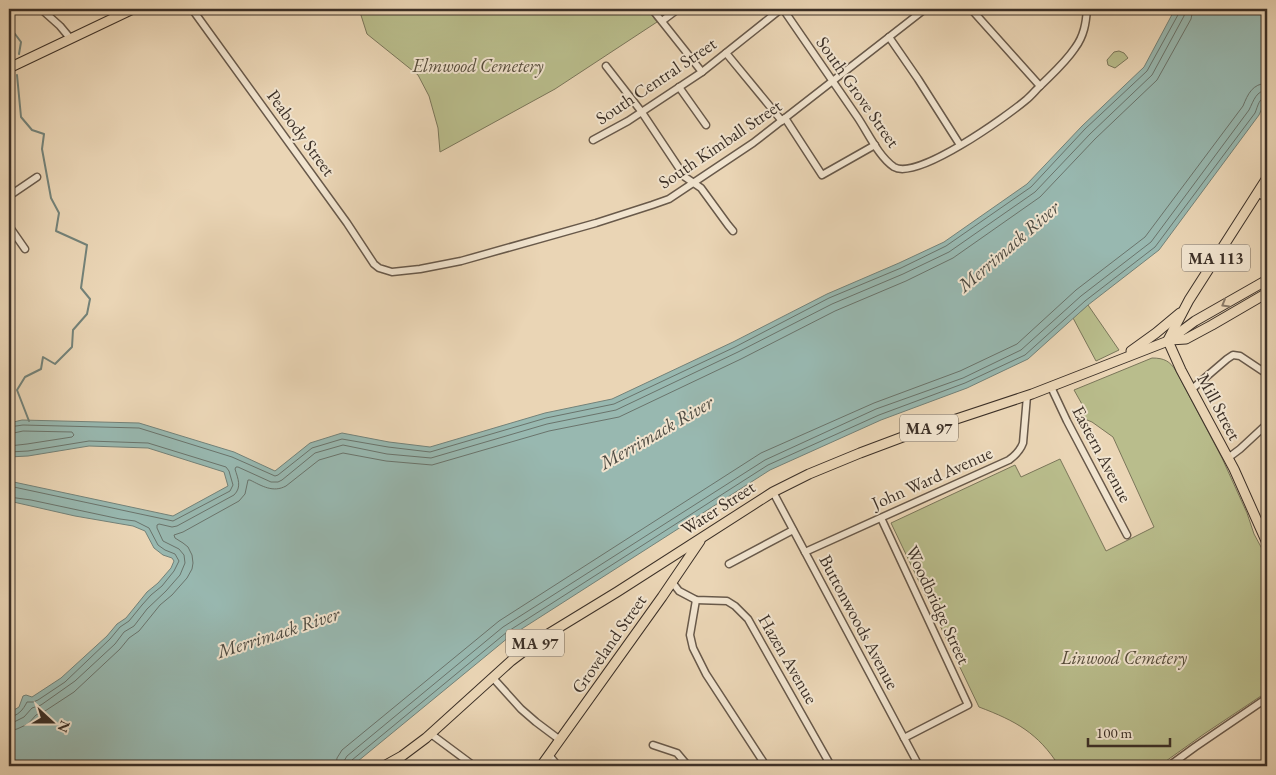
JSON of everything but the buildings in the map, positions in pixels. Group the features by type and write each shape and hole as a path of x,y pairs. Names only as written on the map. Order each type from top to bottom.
{"main road":[{"path":"9,68 133,9"},
{"name":"Water Street","path":"390,765 431,734 524,650 772,492 860,453 908,435 1028,396 1168,340 1184,309 1267,178"},
{"name":"MA 97","path":"1168,340 1267,280"},
{"name":"MA 97","path":"1168,340 1186,339 1267,293"},
{"name":"Water Street","path":"1116,361 1156,333 1184,309"},
{"name":"Mill Street","path":"1168,340 1181,370 1228,458 1267,543"},
{"path":"1260,530 1267,522"},
{"name":"Groveland Street","path":"541,766 672,582 701,538"}],"street":[{"path":"41,9 70,38"},
{"name":"Peabody Street","path":"192,9 341,215 374,264 387,271"},
{"path":"652,9 702,72"},
{"path":"662,22 678,9"},
{"name":"South Central Street","path":"594,140 628,121 702,72 782,9"},
{"name":"South Grove Street","path":"782,9 833,81 881,154 893,166 899,169 916,167 960,145"},
{"name":"South Kimball Street","path":"387,271 402,272 461,262 652,206 669,199 753,144 889,37 917,11 925,9"},
{"path":"970,9 1040,86"},
{"path":"889,37 960,145 988,129 1027,99 1055,72 1081,39 1085,28 1087,9"},
{"path":"726,53 783,120 822,175 876,145"},
{"path":"606,66 642,111 685,177 701,188 733,231"},
{"path":"679,87 706,125"},
{"path":"9,196 37,177"},
{"path":"1258,193 1267,199"},
{"path":"9,226 25,249"},
{"path":"1192,389 1233,355 1240,356 1267,374"},
{"name":"Eastern Avenue","path":"1051,387 1066,421 1127,535"},
{"name":"John Ward Avenue","path":"805,552 1009,460 1016,455 1023,443 1028,396"},
{"path":"1228,458 1267,424"},
{"name":"Buttonwoods Avenue","path":"772,492 919,766"},
{"name":"Woodbridge Street","path":"881,518 968,705 904,738"},
{"path":"729,564 793,530"},
{"path":"672,582 679,591 696,600 690,635 693,648 706,674 766,766"},
{"name":"Hazen Avenue","path":"696,600 727,601 748,619 831,766"},
{"path":"493,678 521,709 560,740"},
{"path":"1169,766 1195,746 1267,698"},
{"path":"431,734 474,766"},
{"path":"653,745 677,753 688,766"},
{"path":"549,755 558,766"}],"green space":[{"name":"Elmwood Cemetery","path":"359,9 647,9 657,22 555,89 440,152 438,128 429,96 418,75 367,34"},
{"path":"1119,51 1128,58 1115,68 1108,65 1107,60 1114,52"},
{"path":"1088,305 1119,350 1096,361 1073,318"},
{"name":"Linwood Cemetery","path":"1152,358 1166,361 1176,371 1222,458 1247,513 1254,534 1267,558 1267,692 1159,766 1059,766 1043,745 1025,729 1004,717 979,707 891,523 1015,465 1021,477 1060,459 1106,551 1154,527 1113,437 1092,422 1082,418 1080,410 1083,406 1074,390"}],"water":[{"name":"Merrimack River","path":"1175,9 1267,9 1267,97 1259,115 1159,250 1088,305 1028,359 967,388 881,420 770,470 509,637 352,766 9,766 9,713 19,707 23,696 32,697 61,678 107,636 117,624 126,618 147,592 158,583 171,568 174,561 154,548 145,531 133,526 75,516 9,501 9,481 173,516 228,486 224,472 148,448 89,446 28,456 9,457 9,423 22,420 139,423 234,452 275,471 310,443 342,433 389,442 430,447 545,413 612,399 733,342 827,294 944,242 1027,184 1082,126 1144,67"}],"waterway":[{"path":"9,26 21,42 19,54"},
{"path":"17,75 21,117 32,130 44,134 42,149 51,198 59,213 56,231 87,245 81,288 90,299 87,314 73,330 72,347 55,364 43,357 41,369 25,377 17,390 29,421"}]}
